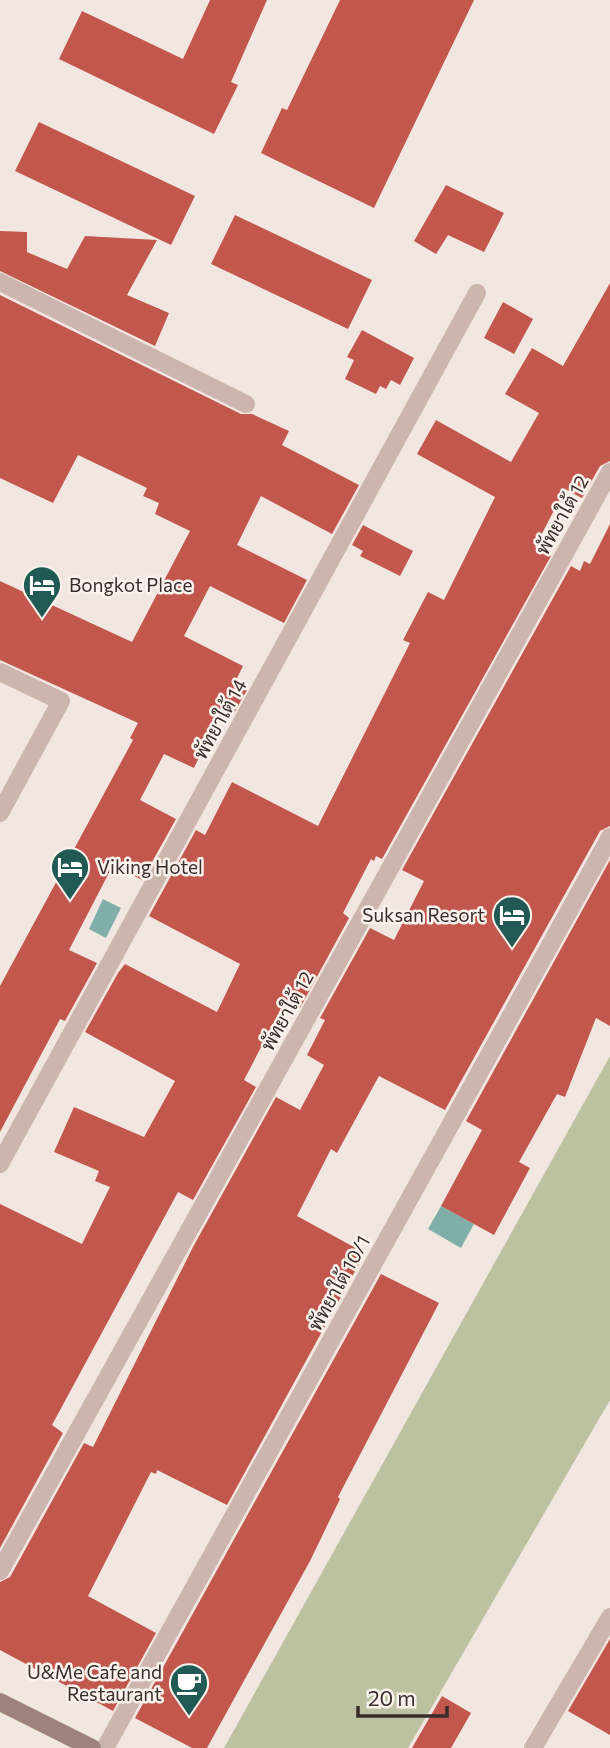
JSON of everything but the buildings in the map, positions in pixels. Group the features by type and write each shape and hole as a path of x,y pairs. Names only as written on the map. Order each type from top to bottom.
{"main road":[{"path":"0,1702 92,1748"}],"street":[{"path":"0,282 246,404"},
{"name":"พัทยาใต้ 14","path":"0,1164 477,293"},
{"name":"พัทยาใต้ 12","path":"0,1571 610,472"},
{"path":"0,672 61,701 0,813"},
{"name":"พัทยาใต้ 10/1","path":"105,1748 610,837"},
{"path":"533,1748 610,1618"}],"green space":[{"path":"610,1056 610,1400 408,1748 224,1748"}],"water":[{"path":"103,899 121,908 106,938 89,929"},
{"path":"441,1206 474,1224 461,1248 428,1229"}],"place":[{"name":"Bongkot Place","path":"42,619"},
{"name":"Viking Hotel","path":"70,901"},
{"name":"Suksan Resort","path":"512,949"},
{"name":"U&Me Cafe and Restaurant","path":"189,1717"}]}
